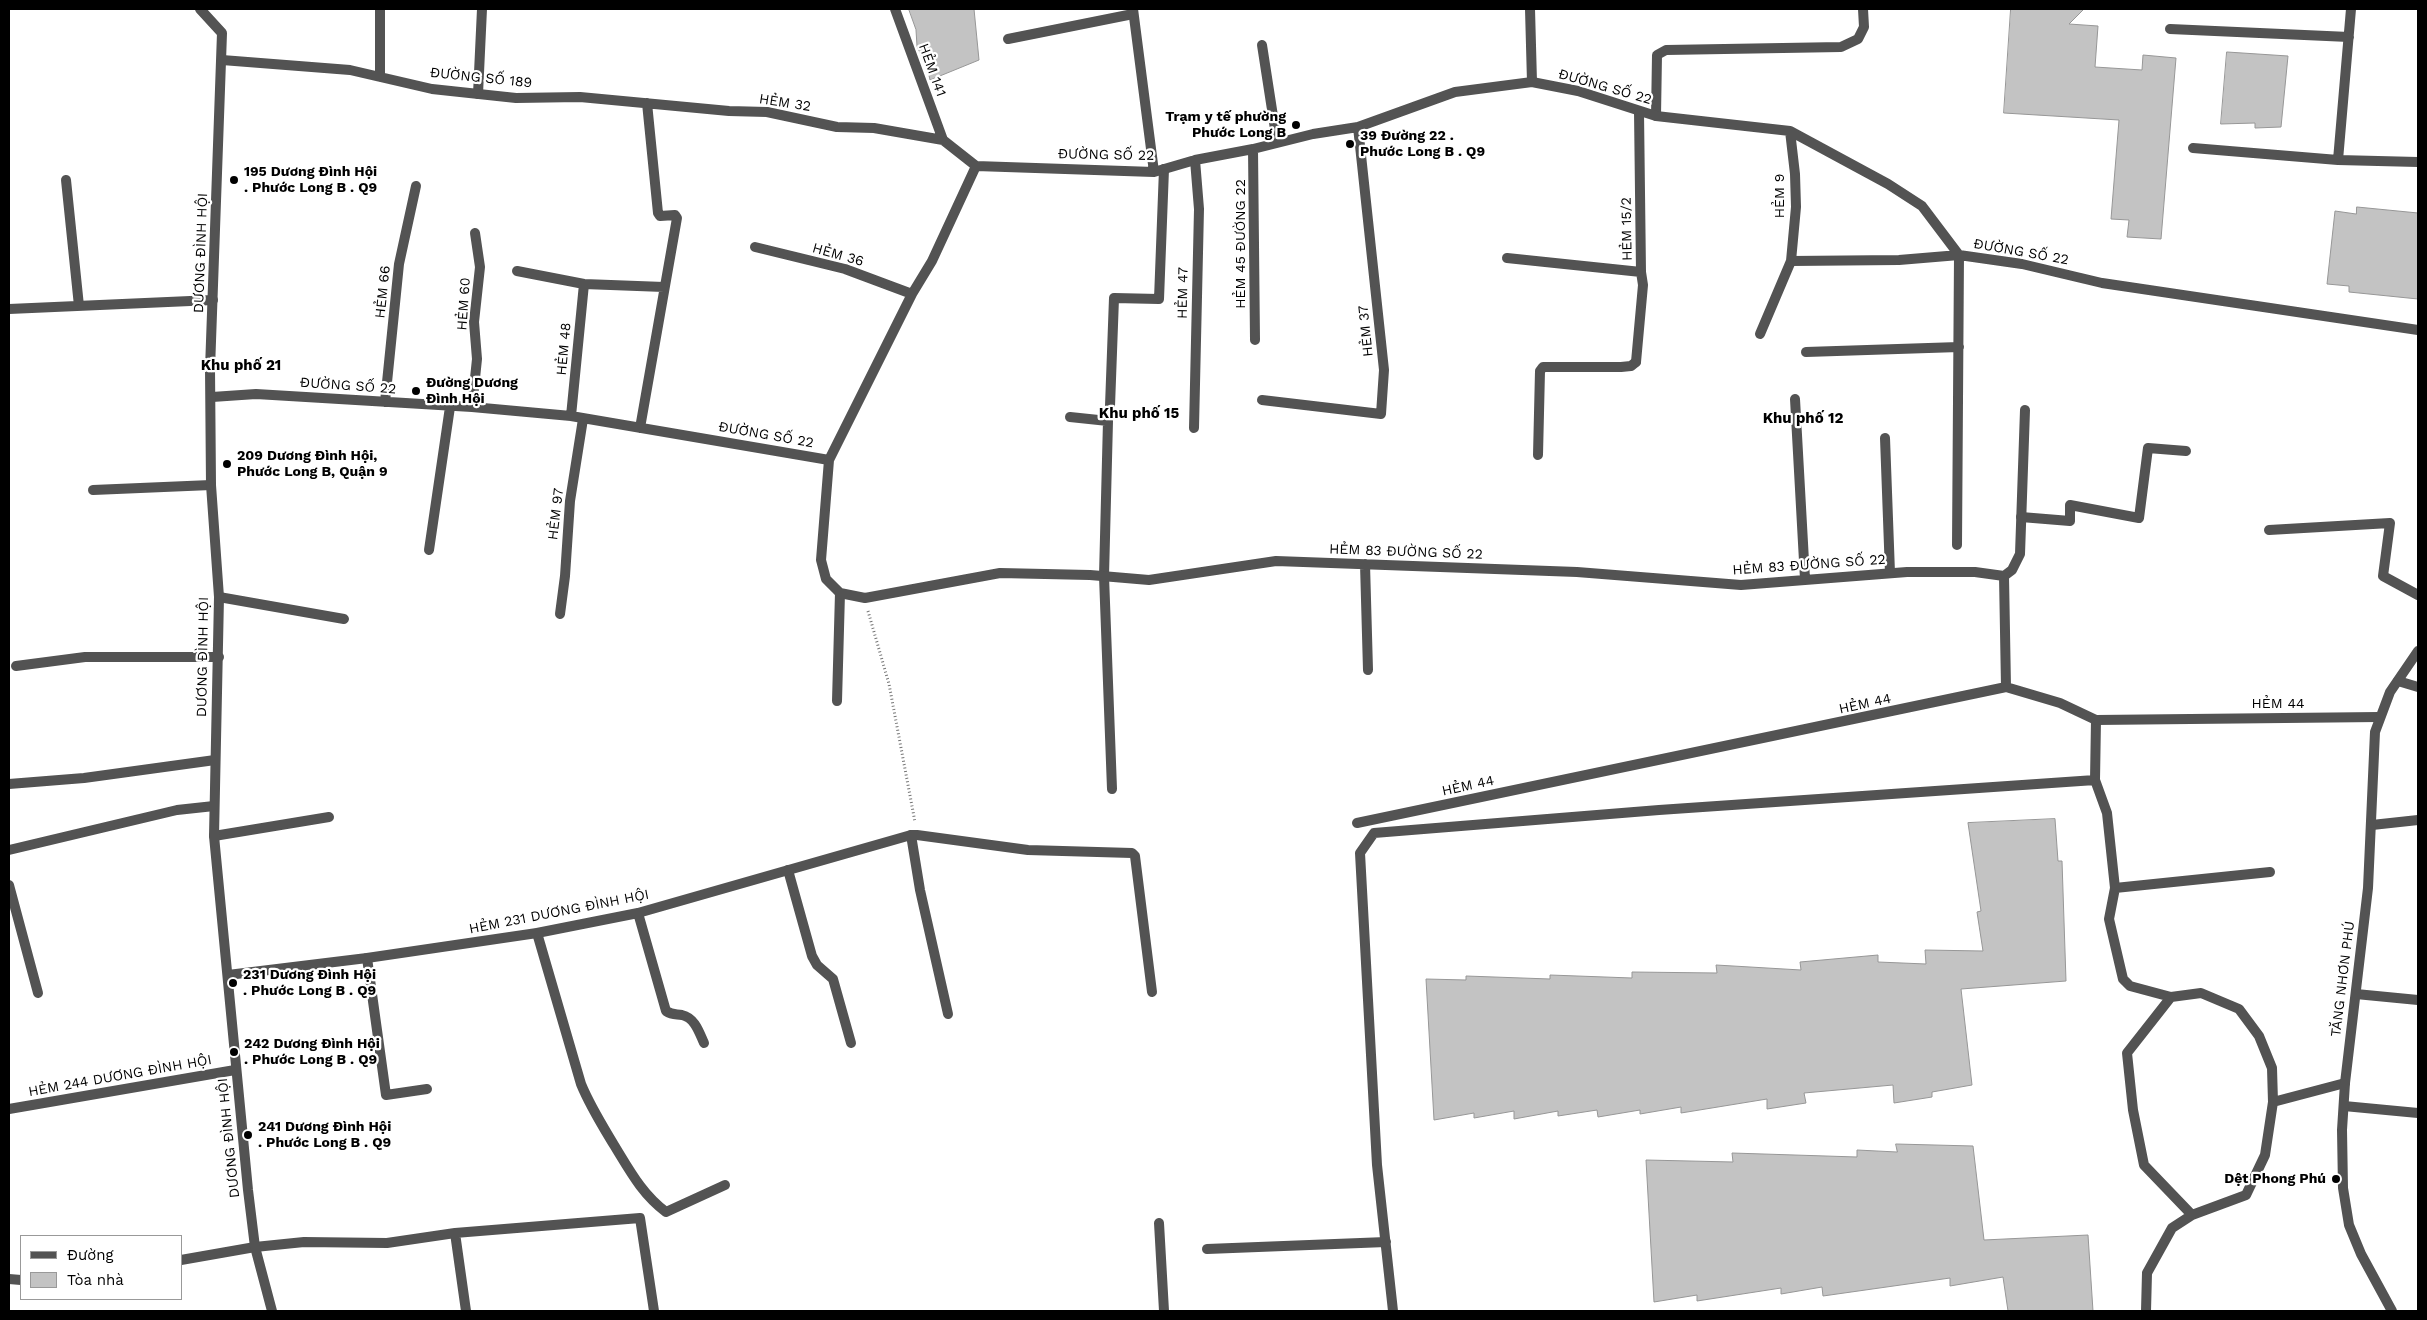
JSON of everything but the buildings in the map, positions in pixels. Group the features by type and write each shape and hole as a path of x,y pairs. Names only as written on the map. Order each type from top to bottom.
{"street":[{"name":"DƯƠNG ĐÌNH HỘI","path":"200,9 222,33 210,369 212,397 211,485 219,597 219,657 214,760 214,836 228,975 235,1070 255,1247 272,1311"},
{"path":"380,9 380,77"},
{"path":"478,94 482,9"},
{"name":"HẺM 141","path":"895,9 943,140"},
{"path":"1530,9 1532,82"},
{"path":"1656,116 1657,55 1666,50 1841,47 1858,39 1864,27 1863,9"},
{"path":"2338,160 2351,9"},
{"path":"1008,39 1133,12 1159,170 1159,299 1114,298 1110,406"},
{"path":"2170,29 2349,38"},
{"path":"1262,44 1277,142"},
{"name":"ĐƯỜNG SỐ 189","path":"222,60 350,70 432,88 516,98 580,97"},
{"name":"ĐƯỜNG SỐ 22","path":"212,397 256,394 472,407 571,416 829,460 912,294 932,261 976,166 1159,170 1194,160 1358,126 1455,92 1532,82 1578,91 1656,116 1790,131 1888,184 1922,206 1959,255 2022,264 2102,282 2418,330"},
{"name":"HẺM 32","path":"580,97 728,111 767,112 837,127 874,128 943,140 976,166"},
{"path":"640,428 677,218 674,215 660,216 658,213 647,103"},
{"name":"HẺM 15/2","path":"1507,258 1641,272 1639,112"},
{"name":"HẺM 37","path":"1262,400 1381,414 1384,370 1358,126"},
{"name":"HẺM 9","path":"1760,334 1791,261 1796,206 1795,174 1790,131"},
{"path":"2193,148 2338,160 2418,162"},
{"name":"HẺM 45 ĐƯỜNG 22","path":"1253,149 1255,340"},
{"name":"HẺM 47","path":"1194,160 1199,209 1194,428"},
{"path":"66,180 79,306"},
{"name":"HẺM 66","path":"385,402 399,264 416,186"},
{"name":"HẺM 60","path":"472,407 477,359 474,322 480,267 475,233"},
{"name":"HẺM 36","path":"755,248 845,269 912,294"},
{"path":"1791,261 1899,260 1959,255 1958,546"},
{"path":"517,271 584,284 664,287"},
{"path":"1538,455 1540,371 1543,367 1621,367 1631,366 1636,362 1643,285 1641,272"},
{"name":"HẺM 48","path":"571,416 584,284"},
{"path":"9,309 213,300"},
{"path":"1806,352 1959,347"},
{"path":"1795,399 1805,579"},
{"path":"429,550 450,406"},
{"path":"2006,687 2004,576 2012,570 2020,554 2025,410"},
{"path":"1070,417 1108,421 1104,576 1112,789"},
{"name":"HẺM 97","path":"560,614 565,576 570,501 583,418"},
{"path":"1885,438 1890,573"},
{"path":"2021,517 2070,521 2070,505 2139,518 2148,448 2186,451"},
{"path":"829,460 820,560 826,579 840,593 836,702"},
{"path":"93,490 211,485"},
{"path":"2269,530 2390,523 2383,576 2418,595"},
{"name":"HẺM 83 ĐƯỜNG SỐ 22","path":"840,593 865,598 1000,573 1104,576 1149,580 1276,561 1577,572 1741,585 1890,573 1975,572 2004,576"},
{"path":"1365,564 1368,670"},
{"path":"219,597 344,619"},
{"name":"TĂNG NHƠN PHÚ","path":"2392,1311 2354,1240 2347,1217 2343,1188 2344,1106 2345,1083 2368,888 2372,825 2373,746 2379,717 2398,681 2418,651"},
{"path":"16,666 85,657 219,657"},
{"path":"2398,681 2418,687"},
{"name":"HẺM 44","path":"1357,823 2006,687 2060,703 2096,720 2379,717"},
{"path":"2096,720 2095,780 2106,813 2115,888 2108,919 2123,979 2130,986 2171,998 2201,993 2239,1009 2259,1036 2272,1068 2273,1102 2265,1155 2246,1195 2192,1215 2172,1228 2147,1272 2146,1311"},
{"path":"9,784 84,778 214,760"},
{"path":"1394,1311 1378,1165 1360,853 1374,832 1658,810 2095,780"},
{"path":"9,850 177,810 214,806"},
{"path":"214,836 329,817"},
{"path":"2372,825 2418,820"},
{"path":"948,1014 920,890 914,835 1028,850 1132,853 1136,856 1152,992"},
{"name":"HẺM 231 DƯƠNG ĐÌNH HỘI","path":"228,975 367,958 537,933 638,914 914,835"},
{"path":"788,870 812,956 817,965 833,978 851,1043"},
{"path":"2115,888 2270,872"},
{"path":"9,885 38,993"},
{"path":"638,914 666,1011 672,1015 685,1016 694,1022 704,1043"},
{"path":"537,933 581,1084 589,1103 637,1184 652,1201 666,1212 725,1185"},
{"path":"367,958 386,1095 426,1089"},
{"path":"2356,994 2418,1000"},
{"path":"2171,998 2127,1052 2131,1091 2144,1165 2192,1215"},
{"name":"HẺM 244 DƯƠNG ĐÌNH HỘI","path":"9,1110 235,1070"},
{"path":"2273,1102 2345,1083"},
{"path":"2344,1106 2418,1113"},
{"path":"182,1260 255,1247 304,1242 387,1244 455,1233 640,1218 654,1311"},
{"path":"1159,1223 1164,1311"},
{"path":"455,1233 466,1311"},
{"path":"1207,1249 1386,1242"}],"path":[{"path":"865,598 889,684 914,835"}],"place":[{"name":"Trạm y tế phường Phước Long B","path":"1296,125"},
{"name":"39 Đường 22 . Phước Long B . Q9","path":"1350,144"},
{"name":"195 Dương Đình Hội . Phước Long B . Q9","path":"234,180"},
{"name":"Đường Dương Đình Hội","path":"416,391"},
{"name":"209 Dương Đình Hội, Phước Long B, Quận 9","path":"227,464"},
{"name":"231 Dương Đình Hội . Phước Long B . Q9","path":"233,983"},
{"name":"242 Dương Đình Hội . Phước Long B . Q9","path":"234,1052"},
{"name":"241 Dương Đình Hội . Phước Long B . Q9","path":"248,1135"},
{"name":"Dệt Phong Phú","path":"2336,1179"}],"district":[{"name":"Khu phố 21","path":"241,366"},
{"name":"Khu phố 15","path":"1139,414"},
{"name":"Khu phố 12","path":"1803,419"}]}
